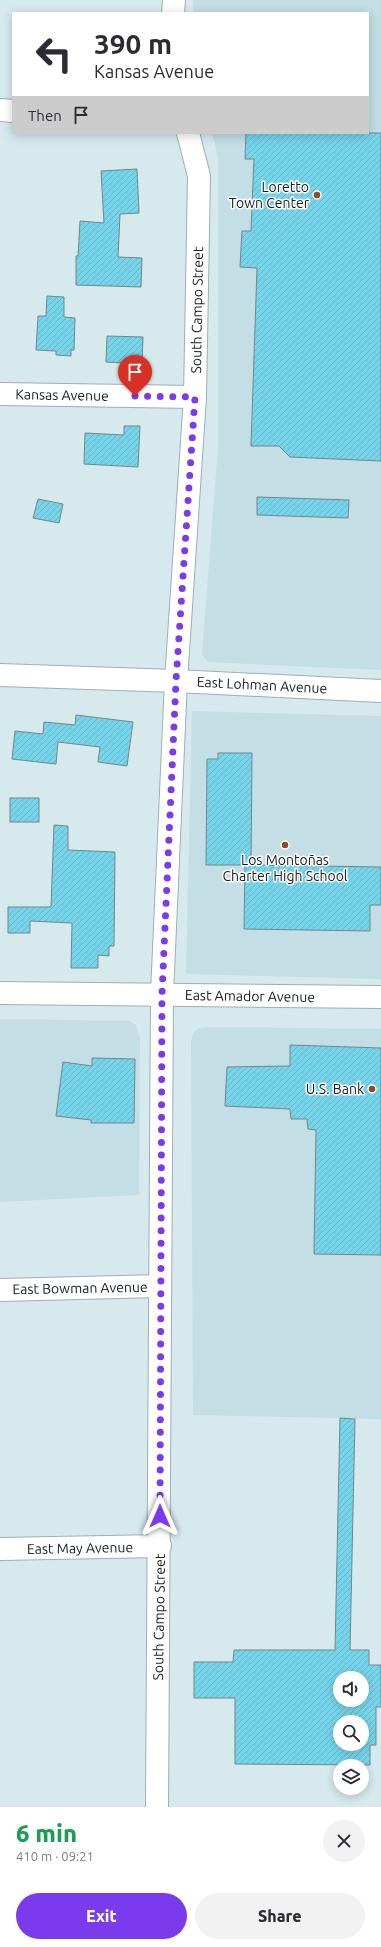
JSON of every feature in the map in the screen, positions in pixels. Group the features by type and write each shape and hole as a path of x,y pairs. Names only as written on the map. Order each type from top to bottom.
{"street":[{"path":"173,12 174,0"},
{"path":"0,110 12,111"},
{"name":"South Campo Street","path":"157,1807 160,1546 162,994 176,681 195,397 199,176 188,134"},
{"name":"Kansas Avenue","path":"0,394 195,397"},
{"name":"East Lohman Avenue","path":"0,675 176,681 381,691"},
{"name":"East Amador Avenue","path":"0,992 381,997"},
{"name":"East Bowman Avenue","path":"0,1290 160,1286"},
{"name":"East May Avenue","path":"0,1549 160,1546"}],"shaded area":[{"name":"Loretto Town Center","path":"193,0 381,0 381,670 208,662 202,654 218,448 218,158 212,134 369,134 369,12 194,12"},
{"name":"Los Montoñas Charter High School","path":"192,711 381,716 381,979 186,974"},
{"path":"0,1019 130,1021 136,1025 140,1039 139,1195 0,1202"},
{"path":"203,1027 381,1029 381,1419 193,1415 191,1041 193,1034 197,1029"}],"building":[{"name":"Loretto Town Center","path":"381,133 381,461 290,457 279,446 251,446 257,268 240,267 242,231 251,231 254,159 245,159 246,134"},
{"path":"137,169 139,213 120,214 118,257 142,258 141,287 76,285 76,256 78,256 80,221 104,223 101,171"},
{"path":"47,296 64,297 64,317 75,318 74,350 71,350 71,356 56,355 56,351 36,350 38,316 46,316"},
{"path":"107,336 143,337 142,364 106,362"},
{"path":"124,426 140,426 138,467 84,464 85,433 124,435"},
{"path":"257,497 349,500 348,518 257,515"},
{"path":"38,499 63,504 59,523 33,518"},
{"path":"76,715 133,722 127,766 98,762 100,747 58,742 56,764 12,759 15,731 43,734 44,722 75,725"},
{"path":"218,753 252,753 251,865 381,867 381,905 370,905 370,931 244,929 245,865 206,865 207,759 218,759"},
{"path":"10,798 39,798 39,822 10,822"},
{"path":"54,825 68,826 68,850 115,852 114,946 109,946 109,956 98,955 98,968 71,968 72,923 30,921 30,933 8,933 8,907 51,907"},
{"path":"290,1045 381,1048 381,1255 314,1254 316,1130 308,1129 307,1119 291,1119 290,1109 225,1106 227,1067 290,1066"},
{"path":"92,1058 135,1059 134,1123 91,1123 91,1120 56,1116 63,1062 92,1066"},
{"path":"340,1418 355,1419 350,1650 369,1650 369,1665 381,1665 381,1707 376,1707 376,1745 370,1745 370,1765 369,1759 333,1759 333,1765 235,1764 235,1698 194,1698 194,1662 233,1662 234,1650 335,1650"}],"place":[{"name":"Loretto Town Center","path":"317,195"},
{"name":"Los Montoñas Charter High School","path":"285,845"},
{"name":"U.S. Bank","path":"372,1089"}],"route":[{"path":"135,396 195,397 176,681 162,994 160,1516"}]}
